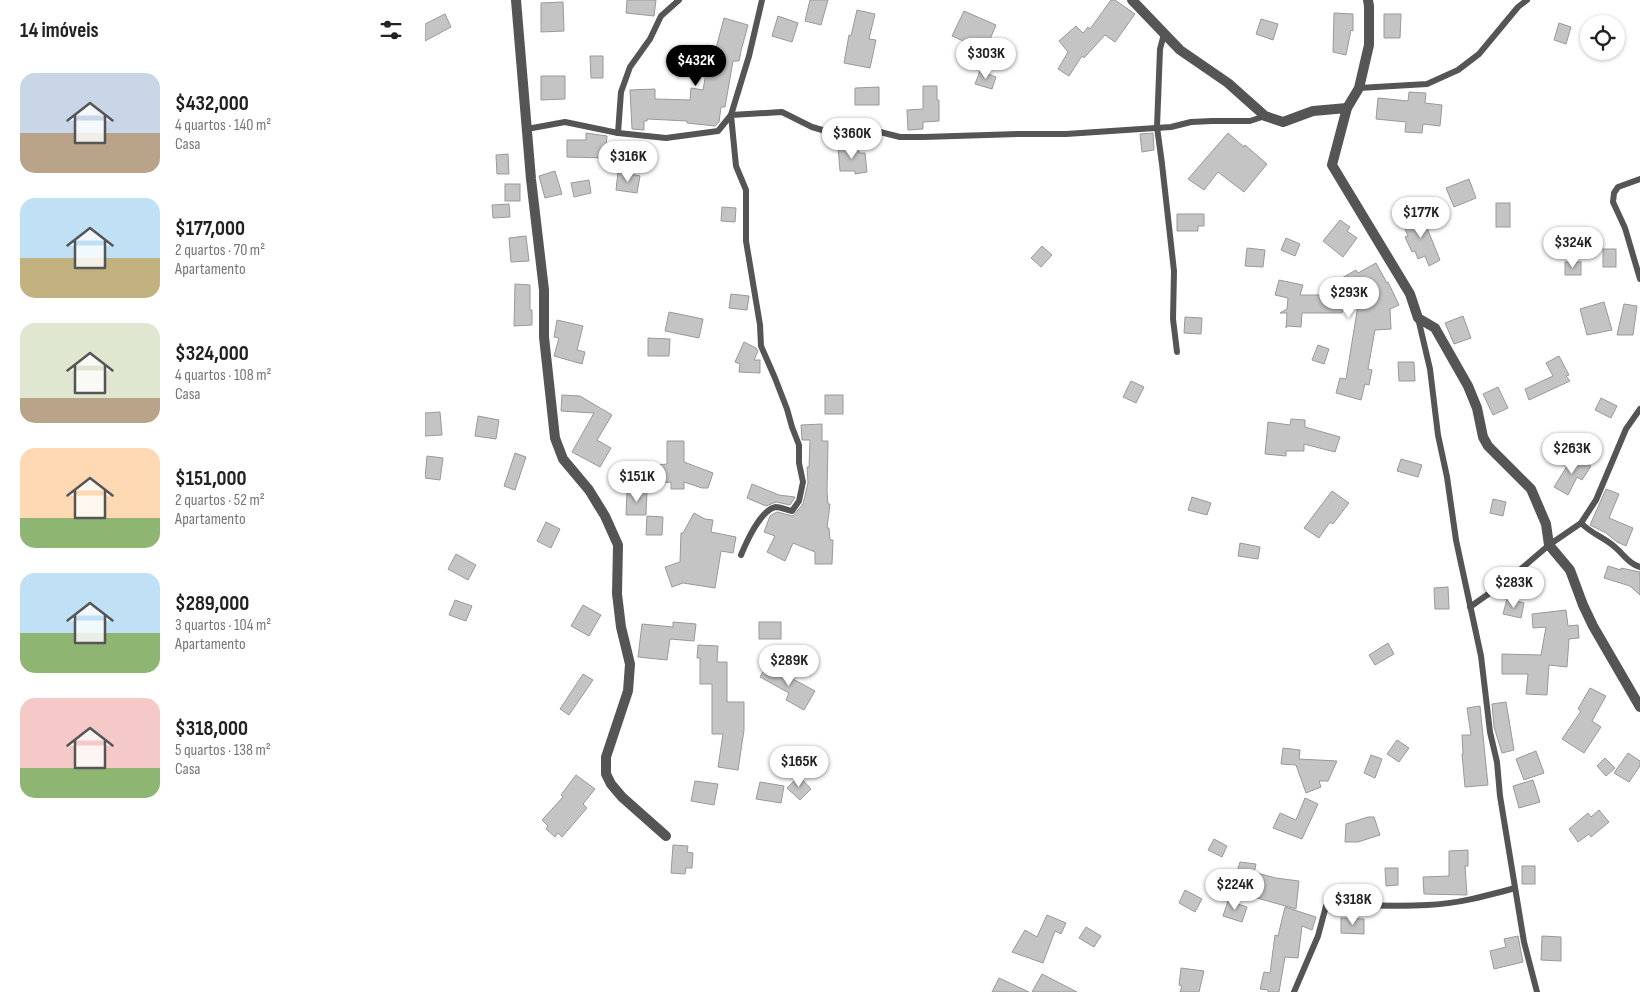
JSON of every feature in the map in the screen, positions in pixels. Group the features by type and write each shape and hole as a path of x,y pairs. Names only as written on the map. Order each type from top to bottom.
{"street":[{"path":"516,0 531,179 544,290 544,337 555,438 563,459 589,490 605,516 618,545 617,594 621,627 630,664 628,691 605,757 606,774 611,784 622,797 666,836"},
{"path":"1368,0 1369,45 1359,88 1347,108 1332,165 1410,294 1418,318 1435,328 1468,386 1477,408 1483,437 1488,446 1531,489 1546,524 1549,545 1570,570 1593,626 1640,707"},
{"path":"1136,1 1180,50 1228,83 1265,116 1283,122 1313,111 1347,108"}],"lane":[{"path":"618,133 621,92 630,67 650,39 661,16 679,0"},
{"path":"527,129 565,122 618,133 666,138 718,131 731,115 749,56 762,0"},
{"path":"1359,88 1427,84 1458,70 1479,54 1518,7 1527,0"},
{"path":"1164,34 1160,49 1157,127 1174,271 1175,297 1173,319 1177,352"},
{"path":"731,115 781,112 836,134 880,132 900,137 925,138 1066,134 1171,127 1191,122 1250,121 1265,116"},
{"path":"731,115 736,166 747,190 746,241 760,325 761,346 799,444 799,463 803,482 799,501 792,511 776,507 767,511 749,538 741,556"},
{"path":"1640,179 1618,187 1614,193 1613,202 1625,228 1640,279"},
{"path":"1418,318 1430,369 1456,540 1481,656 1490,732 1497,762 1500,796 1524,942 1537,992"},
{"path":"1470,608 1581,522 1596,500 1626,429 1640,409"},
{"path":"1581,522 1590,532 1616,548 1629,562 1640,567"},
{"path":"1294,992 1318,936 1326,906 1359,904 1428,905 1472,899 1515,888"}],"building":[{"path":"627,0 656,0 654,16 626,13"},
{"path":"810,0 828,0 821,25 805,21"},
{"path":"1111,0 1115,0 1135,14 1115,42 1105,35 1084,58 1082,56 1069,76 1058,69 1068,52 1059,41 1076,26 1083,33 1088,27 1090,29"},
{"path":"563,2 564,31 541,32 541,3"},
{"path":"857,10 875,14 869,39 876,40 870,68 844,63 849,35 851,36"},
{"path":"964,11 996,25 983,56 967,50 970,44 952,36"},
{"path":"1334,13 1353,14 1353,31 1351,30 1346,55 1333,52"},
{"path":"445,14 451,27 425,41 425,24"},
{"path":"1384,14 1401,14 1400,38 1384,38"},
{"path":"778,16 798,23 792,42 772,36"},
{"path":"724,18 748,25 739,61 733,61 725,107 721,107 719,122 715,126 687,123 687,121 647,119 647,121 644,121 644,130 632,129 630,90 655,89 655,99 690,100 691,88 703,90 706,73 711,74 714,48 716,48"},
{"path":"1261,19 1278,24 1273,40 1256,34"},
{"path":"1559,23 1571,27 1566,44 1554,40"},
{"path":"590,56 603,56 603,78 591,78"},
{"path":"980,71 996,77 992,89 975,84"},
{"path":"541,76 565,76 565,99 541,100"},
{"path":"923,86 937,86 939,121 923,122 923,129 908,130 907,110 923,109"},
{"path":"879,87 879,105 855,105 855,88"},
{"path":"1409,92 1426,93 1425,103 1442,105 1440,126 1423,124 1422,133 1405,132 1406,122 1376,119 1378,98 1408,101"},
{"path":"586,133 607,136 605,158 567,157 567,140 586,140"},
{"path":"1153,133 1154,150 1142,152 1140,134"},
{"path":"1228,133 1267,164 1244,192 1218,172 1204,190 1188,179"},
{"path":"858,146 859,153 865,153 867,172 855,174 855,171 840,171 838,147"},
{"path":"508,154 509,174 497,174 496,155"},
{"path":"555,171 562,194 545,198 539,176"},
{"path":"618,172 640,176 637,193 616,190"},
{"path":"1469,179 1476,198 1454,207 1446,188"},
{"path":"589,180 591,193 574,197 571,183"},
{"path":"505,184 520,184 520,201 505,201"},
{"path":"1496,203 1510,203 1510,227 1496,227"},
{"path":"509,204 510,217 493,218 492,205"},
{"path":"722,207 736,208 735,222 721,221"},
{"path":"1421,213 1440,260 1429,266 1425,256 1418,259 1415,251 1412,252 1405,237 1408,236 1402,222"},
{"path":"1177,214 1204,214 1204,226 1198,226 1198,231 1177,231"},
{"path":"1340,220 1350,227 1347,231 1357,238 1343,257 1323,241"},
{"path":"526,236 529,261 511,262 509,238"},
{"path":"1286,238 1300,244 1295,256 1281,250"},
{"path":"1042,246 1052,255 1041,267 1031,258"},
{"path":"1247,248 1265,250 1263,267 1245,266"},
{"path":"1603,249 1616,249 1616,267 1603,267"},
{"path":"1565,262 1581,262 1581,275 1565,275"},
{"path":"1376,263 1399,305 1390,309 1391,329 1375,330 1368,369 1372,370 1369,385 1365,384 1361,400 1336,393 1340,378 1346,379 1361,287 1351,285 1342,313 1302,313 1301,327 1287,326 1286,328 1287,313 1280,313 1287,309 1288,298 1275,295 1279,280 1303,285 1300,295 1341,295 1333,283 1356,270 1358,273"},
{"path":"515,284 530,285 532,325 514,326"},
{"path":"731,294 749,296 747,310 729,308"},
{"path":"1604,302 1612,330 1587,335 1580,309"},
{"path":"1624,304 1637,306 1633,335 1617,335"},
{"path":"669,312 703,319 699,338 665,331"},
{"path":"1463,316 1471,338 1454,344 1445,323"},
{"path":"1185,317 1202,318 1201,334 1184,333"},
{"path":"557,320 583,326 577,350 585,352 582,364 554,356 559,338 554,337"},
{"path":"648,338 670,339 669,356 648,356"},
{"path":"744,342 758,351 754,360 760,360 760,373 739,372 740,364 735,362"},
{"path":"1318,345 1329,349 1324,364 1312,360"},
{"path":"1559,356 1569,375 1566,376 1570,381 1529,400 1525,389 1553,376 1546,363"},
{"path":"1398,362 1414,362 1415,381 1399,381"},
{"path":"1131,381 1144,387 1136,403 1123,397"},
{"path":"1498,387 1508,408 1493,415 1483,394"},
{"path":"562,395 580,396 612,415 597,440 611,448 600,467 572,452 594,413 561,411"},
{"path":"825,395 843,395 843,414 825,414"},
{"path":"1601,398 1617,406 1611,418 1595,410"},
{"path":"440,412 442,435 425,436 425,413"},
{"path":"478,416 499,420 496,439 475,436"},
{"path":"1291,419 1305,420 1305,427 1340,437 1335,452 1304,444 1304,451 1286,451 1286,456 1265,454 1268,422 1290,425"},
{"path":"822,424 822,441 828,441 827,491 828,504 830,504 827,528 829,528 830,540 833,540 832,564 815,564 815,552 793,543 785,561 767,552 775,536 764,532 770,516 777,512 793,516 803,504 808,483 807,467 809,467 810,440 802,440 801,425"},
{"path":"667,441 684,441 684,462 713,473 708,488 684,482 684,489 671,489 671,482 641,485 639,467 667,464"},
{"path":"515,453 526,457 515,490 504,486"},
{"path":"1574,455 1591,466 1582,480 1577,477 1568,495 1554,487"},
{"path":"427,456 443,458 440,480 425,478"},
{"path":"1401,459 1422,465 1418,477 1397,471"},
{"path":"752,484 779,495 795,497 790,505 776,502 766,506 747,498"},
{"path":"1606,489 1619,494 1609,518 1633,528 1626,546 1590,525"},
{"path":"627,491 647,491 646,515 626,515"},
{"path":"1332,491 1349,503 1333,524 1330,522 1319,538 1304,528"},
{"path":"1192,497 1211,503 1207,515 1188,510"},
{"path":"1493,499 1506,502 1503,516 1490,513"},
{"path":"694,513 705,519 713,520 711,532 736,537 733,553 721,551 715,588 683,583 672,587 665,567 680,562 681,533 683,533"},
{"path":"647,516 663,517 662,535 646,535"},
{"path":"546,522 560,529 551,548 537,541"},
{"path":"1240,543 1260,547 1258,559 1238,556"},
{"path":"456,554 476,565 468,580 448,569"},
{"path":"1608,566 1621,570 1621,568 1640,572 1640,595 1630,586 1604,578"},
{"path":"1448,587 1449,609 1435,609 1434,588"},
{"path":"1507,599 1524,603 1521,618 1503,614"},
{"path":"455,600 472,606 466,621 449,615"},
{"path":"583,605 601,615 589,636 571,626"},
{"path":"1566,610 1568,626 1578,625 1579,638 1569,639 1567,667 1549,665 1547,695 1526,694 1528,674 1502,674 1502,654 1541,655 1546,627 1533,628 1532,614"},
{"path":"673,622 696,624 694,641 670,639 667,660 638,657 642,624 673,627"},
{"path":"759,622 781,622 781,639 759,639"},
{"path":"1388,643 1394,654 1375,665 1369,655"},
{"path":"698,645 718,646 717,662 727,662 727,702 744,702 744,730 738,770 718,767 723,734 712,734 712,684 700,684 700,658 697,658"},
{"path":"767,665 815,691 804,710 786,700 789,693 760,677"},
{"path":"583,674 593,680 569,715 560,709"},
{"path":"1590,688 1606,696 1592,721 1601,727 1584,753 1562,739 1581,711 1578,709"},
{"path":"1506,702 1514,750 1502,753 1494,727 1492,704"},
{"path":"1480,706 1488,785 1465,787 1462,735 1471,735 1467,708"},
{"path":"1397,740 1409,748 1399,762 1387,754"},
{"path":"1283,748 1300,750 1299,759 1337,761 1328,781 1319,781 1321,787 1306,793 1296,765 1281,764"},
{"path":"1536,751 1544,773 1524,780 1516,759"},
{"path":"1628,753 1640,761 1640,766 1629,782 1614,773"},
{"path":"1371,755 1382,759 1375,778 1364,773"},
{"path":"1605,758 1615,768 1606,776 1597,766"},
{"path":"576,775 595,789 583,804 587,808 562,837 558,833 555,837 546,829 548,826 542,820 563,797 561,795"},
{"path":"799,776 811,789 800,800 787,788"},
{"path":"1533,780 1540,802 1519,808 1513,786"},
{"path":"695,781 718,784 714,805 691,801"},
{"path":"760,782 784,786 781,803 756,799"},
{"path":"1305,798 1318,804 1302,839 1273,828 1280,813 1296,820"},
{"path":"1599,810 1609,822 1591,837 1589,834 1578,842 1569,829 1588,813 1591,817"},
{"path":"1374,817 1380,835 1358,842 1345,842 1346,824"},
{"path":"1214,839 1227,846 1222,857 1208,850"},
{"path":"673,845 688,846 687,852 693,853 692,868 686,868 685,874 671,873"},
{"path":"1468,850 1468,866 1465,866 1467,895 1424,894 1423,877 1449,876 1449,851"},
{"path":"1240,862 1256,864 1253,878 1236,875"},
{"path":"1522,866 1535,866 1535,884 1522,884"},
{"path":"1385,868 1398,868 1398,885 1386,886"},
{"path":"1257,873 1299,881 1296,909 1250,896"},
{"path":"1185,890 1202,899 1195,912 1179,903"},
{"path":"1228,901 1247,907 1242,922 1223,916"},
{"path":"1285,907 1316,917 1312,930 1302,926 1298,958 1285,957 1279,992 1268,992 1268,990 1260,989 1264,972 1270,973 1275,935 1278,936"},
{"path":"1047,915 1066,923 1061,934 1055,931 1043,963 1012,952 1025,930 1037,937"},
{"path":"1341,918 1364,919 1364,934 1341,933"},
{"path":"1086,927 1101,936 1094,947 1079,938"},
{"path":"1518,936 1523,962 1494,969 1490,951 1506,947 1504,939"},
{"path":"1542,936 1561,937 1561,961 1541,960"},
{"path":"1181,968 1204,971 1199,992 1180,992 1182,986 1179,985"},
{"path":"1042,974 1077,992 1032,992"},
{"path":"999,978 1029,992 992,992"}]}
